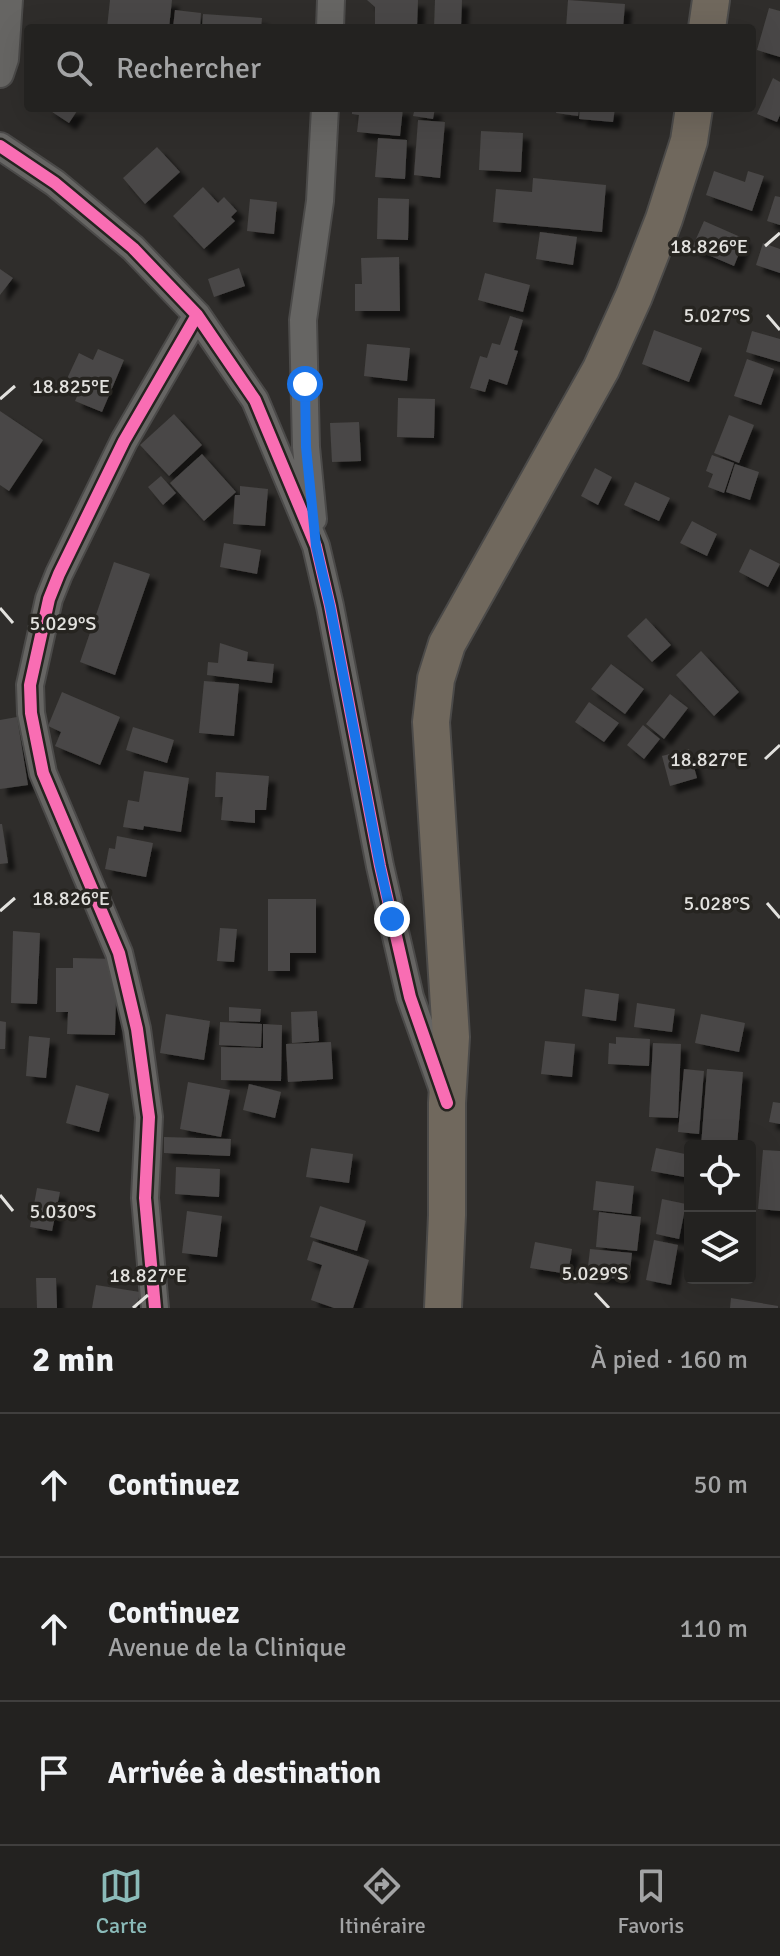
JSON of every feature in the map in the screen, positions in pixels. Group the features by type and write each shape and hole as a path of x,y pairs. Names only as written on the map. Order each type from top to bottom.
{"highway":[{"path":"708,24 711,0"},
{"path":"443,1308 451,1037 431,722 436,679 447,644 601,369 664,219 689,141 693,112"}],"street":[{"path":"0,74 5,59 9,0"},
{"path":"330,24 331,0"},
{"path":"325,112 320,201 303,320 306,447 316,546 380,866 410,997 447,1103"},
{"path":"0,146 55,183 133,248 197,315 255,400 316,546"},
{"path":"155,1308 145,1198 149,1117 137,1029 119,953 43,773 31,713 30,685 49,599 59,574 124,441 197,315"}],"building":[{"path":"110,0 172,0 169,24 107,24"},
{"path":"367,0 418,0 417,24 375,24 375,7"},
{"path":"435,0 462,0 461,24 434,24"},
{"path":"568,0 625,4 623,24 566,24"},
{"path":"769,8 780,11 780,57 757,50"},
{"path":"175,10 201,13 200,24 173,24"},
{"path":"203,14 262,18 261,24 202,24"},
{"path":"773,78 780,82 780,115 777,122 757,114"},
{"path":"52,112 76,112 69,123"},
{"path":"403,112 400,136 357,132 359,115 352,114"},
{"path":"414,112 434,112 433,119 413,116"},
{"path":"556,112 578,112 578,116"},
{"path":"580,112 614,112 613,122 579,119"},
{"path":"418,120 445,122 440,178 414,175"},
{"path":"481,131 523,133 521,172 479,170"},
{"path":"378,138 407,140 405,179 375,177"},
{"path":"157,147 180,172 145,204 123,178"},
{"path":"714,171 745,182 748,171 764,176 752,211 706,195"},
{"path":"533,178 606,185 602,232 493,222 496,189 532,192"},
{"path":"203,187 218,203 224,197 237,211 231,217 235,221 204,249 173,216"},
{"path":"775,196 780,197 780,225 767,221"},
{"path":"378,198 409,199 408,240 377,239"},
{"path":"250,199 277,202 274,234 247,231"},
{"path":"704,221 745,239 734,266 692,248"},
{"path":"540,232 577,237 573,265 536,259"},
{"path":"763,243 780,249 780,273 756,265"},
{"path":"399,257 400,311 355,311 355,284 362,284 361,258"},
{"path":"239,268 245,286 214,297 208,279"},
{"path":"0,269 13,278 0,295"},
{"path":"485,273 530,285 523,312 478,300"},
{"path":"510,316 523,320 514,350 518,351 507,385 489,379 485,392 470,388 480,356 487,358 492,343 500,345"},
{"path":"654,330 702,348 689,382 642,364"},
{"path":"752,331 780,339 780,362 746,352"},
{"path":"367,344 410,348 407,381 364,376"},
{"path":"98,349 124,360 102,412 75,401 80,390 65,383 79,353 93,360"},
{"path":"747,359 774,369 761,405 734,396"},
{"path":"398,398 435,399 434,438 397,437"},
{"path":"0,411 43,440 9,491 0,485"},
{"path":"174,414 202,445 169,476 140,445"},
{"path":"729,415 754,425 739,463 714,453"},
{"path":"359,422 361,461 332,462 330,423"},
{"path":"202,454 236,492 204,521 170,483"},
{"path":"712,455 734,463 724,493 708,487 713,474 706,471"},
{"path":"735,464 759,472 750,500 726,492"},
{"path":"595,468 612,477 598,505 581,496"},
{"path":"161,476 176,493 163,505 148,487"},
{"path":"635,482 670,498 659,521 624,505"},
{"path":"240,486 268,489 265,526 233,524 235,495 240,495"},
{"path":"692,521 717,534 707,556 680,543"},
{"path":"224,543 261,550 257,574 220,567"},
{"path":"750,549 780,564 768,587 739,572"},
{"path":"114,562 150,574 115,675 80,662"},
{"path":"646,618 671,645 652,662 627,636"},
{"path":"220,643 248,652 247,661 274,664 272,683 207,675 208,662 218,663"},
{"path":"701,651 739,692 714,716 676,675"},
{"path":"611,664 644,689 625,714 591,689"},
{"path":"204,681 239,684 234,736 199,733"},
{"path":"62,692 120,717 100,765 55,746 61,732 48,726"},
{"path":"670,694 688,708 664,739 646,724"},
{"path":"589,702 619,723 604,742 575,722"},
{"path":"17,717 28,785 0,789 0,720"},
{"path":"643,725 660,739 644,759 627,745"},
{"path":"133,727 174,740 167,763 126,750"},
{"path":"689,749 697,778 670,786 662,756"},
{"path":"144,771 189,778 181,832 144,826 143,830 123,827 128,800 139,802"},
{"path":"216,772 269,776 266,810 255,810 255,823 221,820 223,797 215,797"},
{"path":"0,824 8,863 0,864"},
{"path":"117,836 153,843 146,877 105,869 109,848 115,849"},
{"path":"268,899 316,899 316,953 290,953 290,971 268,971"},
{"path":"220,928 237,929 234,962 217,961"},
{"path":"13,931 40,933 37,1004 11,1003"},
{"path":"73,958 117,959 115,1035 67,1034 68,1012 56,1012 56,968 73,968"},
{"path":"585,989 619,994 616,1021 582,1016"},
{"path":"637,1003 675,1009 672,1032 634,1027"},
{"path":"229,1007 261,1009 260,1022 229,1021"},
{"path":"317,1011 319,1041 292,1043 291,1012"},
{"path":"166,1014 210,1021 204,1060 160,1053"},
{"path":"701,1014 745,1023 739,1052 695,1043"},
{"path":"0,1021 6,1022 5,1049 0,1049"},
{"path":"220,1022 262,1024 261,1047 219,1045"},
{"path":"263,1024 282,1025 281,1081 221,1080 221,1047 263,1048"},
{"path":"29,1036 50,1038 46,1078 26,1076"},
{"path":"616,1037 650,1039 649,1066 608,1064 609,1043 616,1044"},
{"path":"545,1041 575,1044 572,1077 541,1074"},
{"path":"331,1042 333,1079 288,1082 286,1044"},
{"path":"653,1043 681,1044 678,1118 649,1117"},
{"path":"684,1069 704,1071 699,1134 678,1132"},
{"path":"707,1069 743,1072 737,1140 701,1140"},
{"path":"188,1082 230,1090 221,1137 180,1129"},
{"path":"249,1084 281,1092 275,1118 243,1110"},
{"path":"76,1085 109,1094 99,1132 66,1123"},
{"path":"773,1102 780,1103 780,1124 769,1122"},
{"path":"164,1137 231,1139 230,1156 164,1153"},
{"path":"311,1148 353,1154 349,1183 306,1177"},
{"path":"656,1148 684,1154 684,1177 651,1171"},
{"path":"763,1150 780,1151 780,1211 758,1209"},
{"path":"176,1167 220,1169 219,1197 175,1194"},
{"path":"596,1181 634,1186 631,1214 593,1210"},
{"path":"37,1188 60,1192 52,1231 30,1227"},
{"path":"662,1199 684,1204 679,1239 656,1234"},
{"path":"320,1206 366,1221 357,1251 310,1237"},
{"path":"187,1211 222,1216 217,1257 182,1253"},
{"path":"599,1212 641,1217 637,1251 596,1247"},
{"path":"654,1240 678,1245 671,1285 646,1280"},
{"path":"313,1241 369,1260 353,1308 334,1308 311,1300 322,1265 307,1260"},
{"path":"535,1242 572,1249 568,1274 530,1268"},
{"path":"590,1249 632,1253 629,1280 587,1276"},
{"path":"36,1278 56,1278 57,1308 37,1308"},
{"path":"96,1285 140,1292 137,1308 92,1308"},
{"path":"731,1298 778,1306 778,1308 730,1308"}],"cycle path":[{"path":"0,146 55,183 133,248 197,315 255,400 316,546 380,866 410,997 447,1103"},
{"path":"155,1308 145,1198 149,1117 137,1029 119,953 43,773 31,713 30,685 49,599 59,574 124,441 197,315"}],"route":[{"path":"305,384 306,447 316,546 392,919"}]}
